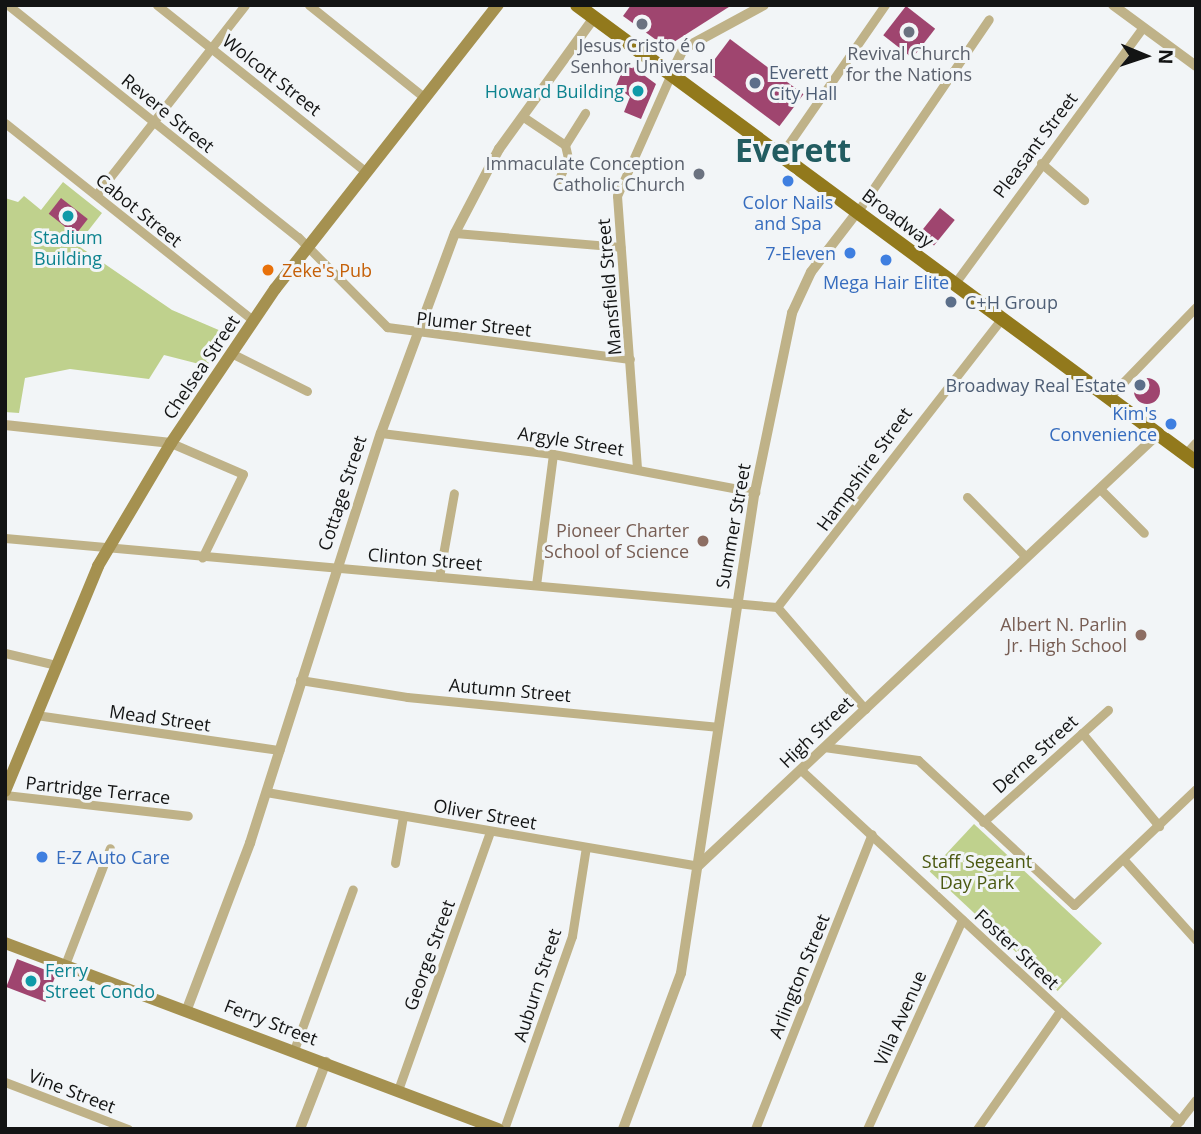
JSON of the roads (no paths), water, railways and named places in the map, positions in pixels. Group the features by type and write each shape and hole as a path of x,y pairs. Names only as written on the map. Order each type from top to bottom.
{"main road":[{"name":"Chelsea Street","path":"5,793 56,665 108,548 171,443 253,320 498,5"},
{"name":"Broadway","path":"577,5 1158,434 1192,453"},
{"name":"Ferry Street","path":"5,935 32,949 498,1129"},
{"name":"Ferry Street","path":"5,943 32,949"}],"street":[{"name":"Revere Street","path":"8,5 309,246"},
{"name":"Wolcott Street","path":"157,5 366,172"},
{"path":"96,195 245,5"},
{"path":"309,5 425,98"},
{"path":"781,155 885,5"},
{"path":"1113,5 1196,66"},
{"path":"671,74 683,49 761,6"},
{"name":"Cottage Street","path":"187,1009 266,792 381,432 415,335 456,233 522,116 594,18"},
{"path":"858,211 989,19"},
{"name":"Pleasant Street","path":"955,283 1142,27"},
{"name":"Mansfield Street","path":"637,468 617,195 671,74"},
{"path":"565,145 585,113"},
{"path":"522,116 565,145 568,158 559,179"},
{"name":"Cabot Street","path":"6,125 253,320"},
{"path":"1041,163 1084,200"},
{"name":"Summer Street","path":"698,866 717,727 755,492 792,313 811,272 858,211"},
{"path":"456,233 620,247"},
{"name":"Plumer Street","path":"309,246 377,322 415,335 630,359"},
{"path":"1109,397 1196,307"},
{"name":"Hampshire Street","path":"777,607 1002,318"},
{"path":"231,353 307,391"},
{"path":"5,425 171,443 243,474 202,558"},
{"name":"Argyle Street","path":"381,432 553,454 755,492"},
{"name":"High Street","path":"698,866 1158,434"},
{"path":"536,585 553,454"},
{"path":"1100,489 1144,533"},
{"path":"439,577 454,493"},
{"path":"967,497 1026,556"},
{"name":"Clinton Street","path":"5,538 202,558 738,602"},
{"path":"738,602 777,607 865,709"},
{"path":"5,653 56,665"},
{"name":"Autumn Street","path":"300,680 407,697 717,727"},
{"name":"Derne Street","path":"984,822 1108,710"},
{"name":"Mead Street","path":"36,715 280,750"},
{"path":"1083,733 1159,826"},
{"path":"824,747 904,753 935,773 1074,905 1196,789"},
{"name":"Foster Street","path":"802,771 1060,1011 1176,1125"},
{"name":"Oliver Street","path":"266,792 698,866"},
{"name":"Partridge Terrace","path":"5,793 188,816"},
{"path":"395,863 403,816"},
{"name":"George Street","path":"398,1090 490,831"},
{"name":"Arlington Street","path":"755,1129 872,834"},
{"name":"Auburn Street","path":"504,1129 572,936 586,847"},
{"path":"66,962 110,848"},
{"path":"1124,860 1196,940"},
{"path":"623,1129 681,973 698,866"},
{"path":"294,1050 353,889"},
{"name":"Villa Avenue","path":"867,1129 962,920"},
{"path":"977,1129 1060,1011"},
{"path":"300,1129 326,1062"},
{"name":"Vine Street","path":"5,1082 128,1129"},
{"path":"1176,1125 1196,1100"}],"place":[{"name":"Jesus Cristo é o Senhor Universal","path":"642,24"},
{"name":"Revival Church for the Nations","path":"909,32"},
{"name":"Everett City Hall","path":"755,83"},
{"name":"Howard Building","path":"638,91"},
{"name":"Immaculate Conception Catholic Church","path":"699,174"},
{"name":"Color Nails and Spa","path":"788,181"},
{"name":"Stadium Building","path":"68,216"},
{"name":"7-Eleven","path":"850,253"},
{"name":"Mega Hair Elite","path":"886,260"},
{"name":"Zeke's Pub","path":"268,270"},
{"name":"C+H Group","path":"951,302"},
{"name":"Broadway Real Estate","path":"1140,385"},
{"name":"Kim's Convenience","path":"1171,424"},
{"name":"Pioneer Charter School of Science","path":"703,541"},
{"name":"Albert N. Parlin Jr. High School","path":"1141,635"},
{"name":"E-Z Auto Care","path":"42,857"},
{"name":"Ferry Street Condo","path":"31,981"}],"district":[{"name":"Everett","path":"793,150"}],"park label":[{"name":"Staff Segeant Day Park","path":"977,872"}]}
